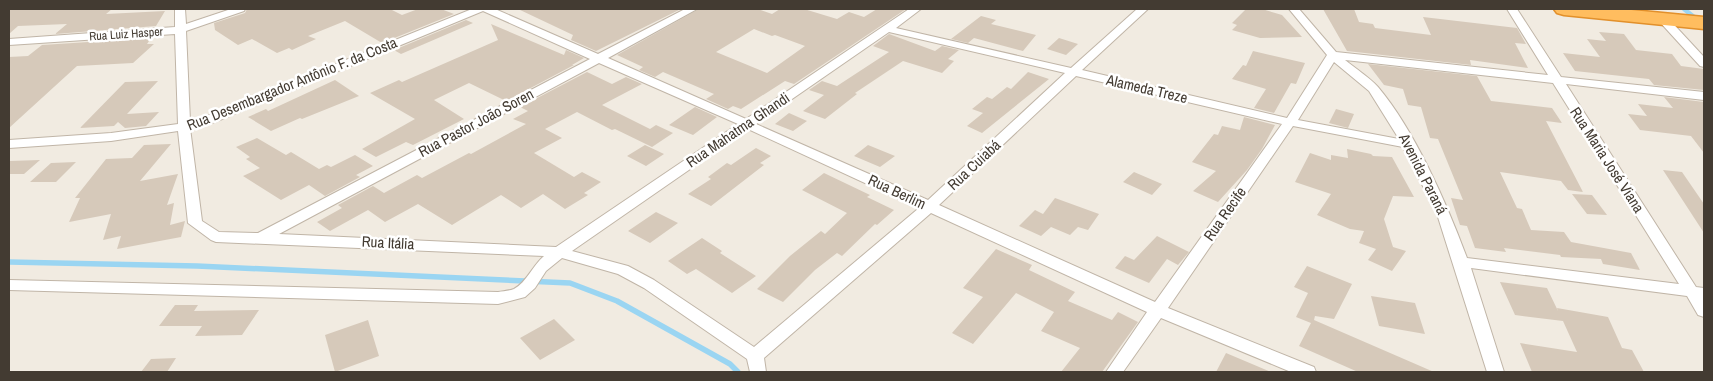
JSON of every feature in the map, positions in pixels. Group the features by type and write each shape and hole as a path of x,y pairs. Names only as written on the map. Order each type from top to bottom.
{"highway":[{"path":"1564,9 1704,23"}],"street":[{"name":"Rua Itália","path":"180,9 184,128 195,224 216,237 559,252 623,270 649,284 755,356"},
{"name":"Rua Luiz Hasper","path":"9,42 180,30 240,9"},
{"name":"Rua Desembargador Antônio F. da Costa","path":"9,144 158,132 184,128 211,119 480,9"},
{"name":"Rua Berlim","path":"486,9 747,124 1156,310 1308,372"},
{"name":"Rua Pastor João Soren","path":"261,238 692,9"},
{"name":"Rua Mahatma Ghandi","path":"9,285 498,298 519,293 530,284 541,267 559,252 916,9"},
{"name":"Rua Cuiabá","path":"755,356 929,207 1143,9"},
{"name":"Avenida Paraná","path":"1294,9 1333,55 1372,89 1401,130 1444,214 1495,372"},
{"name":"Rua Maria José Viana","path":"1512,9 1555,79 1698,292 1704,311"},
{"path":"1668,19 1704,64"},
{"name":"Alameda Treze","path":"888,29 1290,122 1407,144"},
{"path":"1333,55 1704,96"},
{"name":"Rua Recife","path":"1114,372 1290,122 1333,55"},
{"path":"1461,262 1698,292"},
{"path":"755,356 758,372"}],"building":[{"path":"9,9 112,9 106,14 165,11 156,26 55,34 67,24 18,26 9,34"},
{"path":"247,9 390,9 402,15 418,9 441,9 454,14 382,43 345,21 308,36 316,39 292,50 289,48 277,53 252,39 238,45 215,30 214,23 245,13"},
{"path":"518,9 681,9 596,51 571,40 573,35"},
{"path":"699,9 758,9 772,14 780,9 804,9 837,19 849,12 864,17 877,9 906,9 794,84 785,81 741,109 733,106 728,109 706,99 714,94 663,72 655,77 639,70 643,67 617,55","holes":["754,29 772,36 775,35 805,46 767,73 716,52"]},
{"path":"1246,9 1262,9 1282,15 1302,37 1260,38 1232,30 1237,25 1232,23"},
{"path":"1323,9 1354,9 1359,22 1373,24 1375,28 1431,35 1423,17 1517,28 1526,44 1515,43 1528,68 1470,60 1471,65 1347,51"},
{"path":"981,16 996,20 991,24 1036,35 1023,51 974,38 968,43 951,39"},
{"path":"466,20 473,23 401,54 394,50"},
{"path":"491,24 564,55 566,50 584,58 506,101 469,83 434,100 464,119 413,145 406,142 376,157 362,149 415,119 370,93 399,80 402,82 498,40"},
{"path":"1599,32 1624,34 1636,50 1672,54 1681,66 1704,69 1704,90 1654,85 1649,79 1575,71 1563,53 1600,57 1587,39 1606,41"},
{"path":"889,34 935,51 942,46 959,50 948,59 954,61 942,73 903,61 855,93 857,94 825,119 803,111 824,95 809,90 822,81 837,86 889,52 873,46"},
{"path":"151,38 147,44 154,44 133,63 77,66 9,128 9,57 28,56 42,45"},
{"path":"1059,38 1078,44 1066,55 1047,49"},
{"path":"1253,51 1305,63 1296,84 1291,83 1274,113 1254,108 1266,89 1232,79 1243,65 1246,66"},
{"path":"1368,64 1477,76 1491,101 1552,108 1562,123 1546,121 1583,192 1568,190 1561,181 1500,172 1517,208 1522,209 1531,230 1564,232 1571,242 1631,253 1640,270 1603,264 1601,259 1561,257 1560,255 1504,248 1506,252 1475,248 1467,226 1460,225 1451,198 1463,200 1438,139 1430,138 1421,107 1408,105 1403,89 1384,85"},
{"path":"587,72 612,84 626,77 642,84 602,105 650,129 656,125 673,133 652,147 615,129 612,130 577,112 545,129 562,138 534,153 574,177 582,172 601,182 584,193 588,195 565,209 543,194 521,208 501,195 452,225 418,204 385,222 368,210 330,231 317,222 342,208 338,205 373,186 384,193 417,175 422,178 526,124 513,119 528,111 520,107"},
{"path":"1028,72 1049,79 982,133 967,126 983,113 972,109 987,97 992,99 1007,87 1011,89"},
{"path":"335,80 359,96 271,131 248,117 266,109 268,111"},
{"path":"158,81 127,114 159,112 146,126 125,128 118,122 114,126 80,128 125,82"},
{"path":"1664,97 1704,102 1704,153 1691,136 1640,130 1628,114 1647,116 1638,104 1673,108"},
{"path":"695,107 717,117 693,135 669,125"},
{"path":"1336,109 1354,114 1348,128 1329,123"},
{"path":"789,113 807,121 793,131 775,124"},
{"path":"1244,117 1275,125 1262,149 1247,170 1218,202 1193,191 1216,171 1192,162 1214,134 1218,135 1222,126 1240,130"},
{"path":"257,138 286,155 291,152 319,169 327,165 331,167 355,155 373,166 356,175 360,177 325,196 309,185 281,200 243,176 260,168 246,159 250,157 236,147"},
{"path":"171,144 140,181 178,174 167,205 174,203 170,225 185,221 181,237 117,249 121,236 103,240 111,214 69,222 80,198 75,198 106,159 132,158 144,145"},
{"path":"645,145 664,154 646,166 627,156"},
{"path":"868,145 895,156 880,167 854,156"},
{"path":"756,148 771,156 760,163 764,165 711,206 688,194 711,179 708,177 727,163 731,165"},
{"path":"1347,149 1373,156 1392,157 1414,197 1393,196 1384,219 1393,247 1406,251 1392,271 1368,260 1376,249 1359,243 1364,231 1350,229 1317,215 1331,194 1295,182 1310,153 1331,160 1331,155 1348,158"},
{"path":"40,160 24,174 9,174 9,161"},
{"path":"76,162 56,182 30,182 51,163"},
{"path":"1663,170 1682,172 1704,204 1704,233"},
{"path":"1134,172 1162,184 1152,195 1123,182"},
{"path":"824,173 870,195 867,197 894,210 877,225 875,224 842,256 837,253 815,270 783,302 757,289 790,256 821,231 825,234 847,213 802,190"},
{"path":"1572,194 1592,195 1607,215 1587,214"},
{"path":"1055,198 1099,214 1088,230 1078,227 1070,235 1051,227 1041,236 1019,226 1035,210 1043,214"},
{"path":"656,212 678,223 650,243 628,231"},
{"path":"1157,236 1189,252 1178,265 1167,259 1149,283 1115,268 1125,256 1134,260"},
{"path":"702,238 722,251 720,253 756,276 732,293 696,269 687,274 668,261"},
{"path":"996,249 1032,265 1029,270 1075,292 1068,301 1112,320 1118,312 1138,322 1102,372 1061,372 1080,348 1041,331 1054,312 1016,293 973,344 952,333 983,297 963,288"},
{"path":"1307,266 1352,284 1334,319 1315,316 1314,320 1434,372 1358,372 1299,346 1311,323 1296,317 1308,293 1294,287"},
{"path":"1500,282 1547,288 1558,311 1557,308 1608,317 1622,348 1632,350 1644,372 1532,372 1520,343 1577,352 1563,321 1515,315"},
{"path":"1371,296 1415,303 1425,334 1379,326"},
{"path":"175,305 198,305 194,311 259,310 242,335 195,336 202,326 159,326"},
{"path":"554,319 575,340 540,360 520,338"},
{"path":"368,320 379,356 335,372 325,335"},
{"path":"1226,353 1271,372 1216,372"},
{"path":"176,358 167,372 141,372 151,359"}],"waterway":[{"path":"1684,9 1704,25"},
{"path":"9,262 197,266 570,283 617,301 730,364 738,372"}]}
